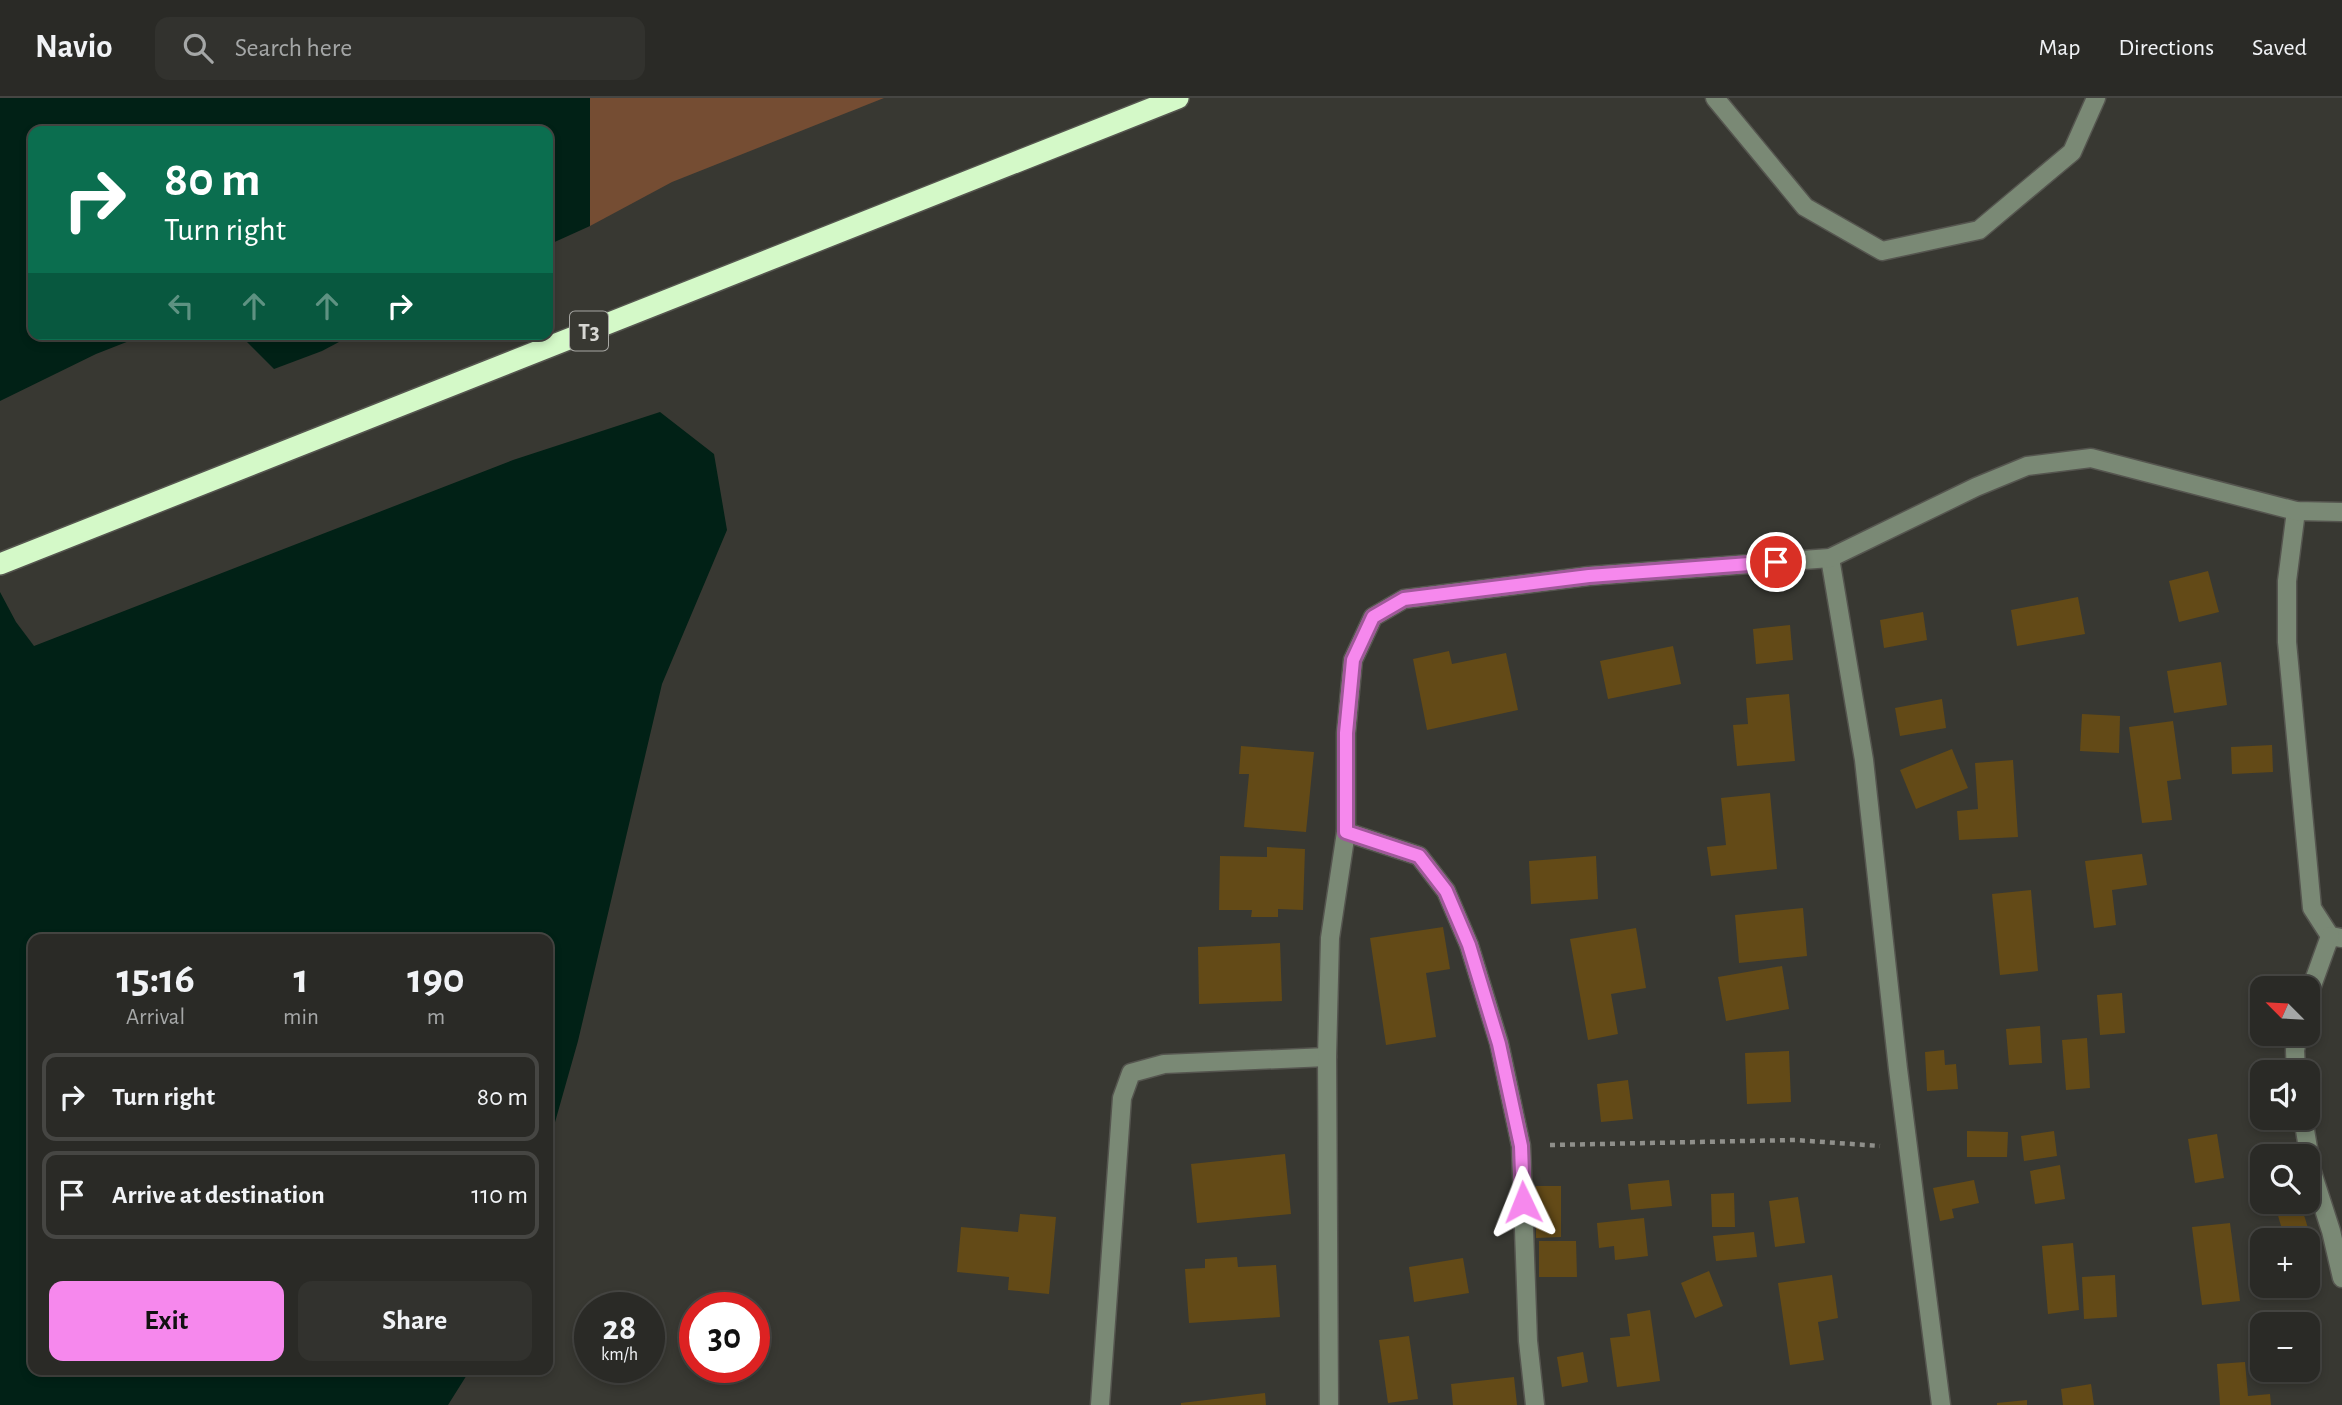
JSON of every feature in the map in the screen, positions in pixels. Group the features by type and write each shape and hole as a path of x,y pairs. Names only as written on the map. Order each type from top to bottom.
{"highway":[{"name":"T3","path":"0,564 1178,98"}],"street":[{"path":"1715,98 1805,207 1882,251 1979,230 2072,152 2096,98"},
{"path":"1329,1405 1327,1057 1330,938 1346,832 1346,733 1353,660 1373,617 1404,599 1589,576 1830,558 1976,486 2027,466 2091,458 2296,511 2342,512"},
{"path":"2296,511 2287,582 2287,642 2312,908 2336,937 2318,976"},
{"path":"1830,558 1864,760 1941,1405"},
{"path":"1346,832 1419,856 1446,891 1469,945 1499,1044 1521,1146 1528,1341 1535,1405"},
{"path":"1100,1405 1122,1098 1131,1073 1164,1065 1327,1057"},
{"path":"2305,1130 2312,1172 2331,1231 2342,1278"}],"path":[{"path":"1521,1146 1795,1140 1909,1149"}],"shaded area":[{"path":"0,98 590,98 590,226 553,243 553,126 28,126 28,340 132,340 96,354 0,401"},
{"path":"590,98 884,98 672,182 590,226"},
{"path":"245,340 343,340 322,351 274,369"},
{"path":"660,412 714,454 727,530 662,684 578,1041 553,1129 553,934 28,934 28,1375 467,1375 448,1405 0,1405 0,592 16,622 34,646 513,460"}],"building":[{"path":"2208,571 2219,612 2179,622 2169,581"},
{"path":"2078,597 2085,634 2017,646 2011,610"},
{"path":"1923,612 1927,640 1884,648 1880,620"},
{"path":"1790,625 1793,660 1756,664 1753,629"},
{"path":"1673,646 1681,684 1608,699 1600,661"},
{"path":"1449,651 1452,664 1506,653 1518,710 1427,730 1413,659"},
{"path":"2221,662 2227,705 2174,713 2167,671"},
{"path":"1789,694 1795,761 1737,766 1733,725 1748,724 1746,698"},
{"path":"1942,699 1946,728 1900,736 1895,708"},
{"path":"2082,714 2120,716 2119,753 2080,751"},
{"path":"2173,721 2181,779 2167,781 2172,820 2142,823 2129,727"},
{"path":"2272,745 2273,772 2232,774 2231,747"},
{"path":"1241,746 1314,752 1306,832 1244,827 1249,774 1239,774"},
{"path":"1952,749 1968,788 1916,809 1900,770"},
{"path":"2013,760 2018,837 1959,840 1957,811 1978,809 1975,763"},
{"path":"1770,793 1777,869 1711,876 1707,847 1726,845 1721,798"},
{"path":"1267,847 1305,849 1303,910 1278,909 1278,917 1251,917 1252,910 1219,910 1220,856 1267,857"},
{"path":"2142,854 2147,885 2112,890 2116,925 2094,928 2085,861"},
{"path":"1596,856 1598,899 1531,904 1529,861"},
{"path":"2031,890 2038,971 2000,975 1992,894"},
{"path":"1803,908 1807,956 1739,963 1735,915"},
{"path":"1443,927 1450,969 1426,973 1436,1037 1386,1045 1370,938"},
{"path":"1636,928 1646,988 1611,994 1618,1034 1588,1040 1570,939"},
{"path":"1280,943 1282,1001 1199,1004 1198,947"},
{"path":"1782,966 1789,1009 1726,1021 1718,977"},
{"path":"2122,993 2125,1033 2100,1035 2097,995"},
{"path":"2040,1026 2042,1063 2009,1065 2006,1029"},
{"path":"2087,1038 2090,1088 2066,1090 2062,1040"},
{"path":"1944,1050 1945,1065 1956,1064 1958,1089 1927,1091 1925,1052"},
{"path":"1789,1051 1791,1102 1747,1104 1745,1053"},
{"path":"1628,1080 1633,1119 1601,1122 1597,1084"},
{"path":"1967,1131 2008,1132 2007,1157 1967,1157"},
{"path":"2054,1131 2057,1156 2024,1161 2021,1136"},
{"path":"2217,1134 2224,1178 2195,1183 2188,1139"},
{"path":"1285,1154 1291,1214 1197,1223 1191,1164"},
{"path":"2060,1165 2065,1199 2035,1204 2030,1171"},
{"path":"1669,1180 1672,1206 1631,1210 1628,1184"},
{"path":"1974,1180 1979,1203 1952,1209 1954,1218 1940,1221 1933,1188"},
{"path":"1536,1186 1561,1186 1561,1237 1536,1238"},
{"path":"1734,1193 1735,1227 1712,1227 1711,1194"},
{"path":"1798,1197 1805,1243 1775,1247 1769,1201"},
{"path":"1020,1214 1056,1217 1049,1294 1008,1290 1009,1277 957,1272 961,1227 1018,1232"},
{"path":"2278,1214 2304,1214 2308,1228 2282,1228"},
{"path":"1644,1218 1648,1256 1615,1260 1614,1246 1599,1248 1597,1223"},
{"path":"2230,1223 2240,1301 2202,1305 2192,1227"},
{"path":"1754,1232 1757,1257 1716,1261 1713,1236"},
{"path":"1539,1241 1576,1241 1577,1277 1539,1277"},
{"path":"2073,1243 2079,1310 2048,1314 2042,1246"},
{"path":"1237,1257 1238,1267 1276,1265 1280,1317 1189,1323 1185,1269 1205,1268 1205,1259"},
{"path":"1463,1258 1469,1293 1414,1302 1409,1267"},
{"path":"1709,1271 1723,1306 1695,1318 1681,1283"},
{"path":"1832,1275 1838,1318 1818,1322 1824,1360 1790,1365 1778,1283"},
{"path":"2115,1275 2117,1317 2084,1319 2082,1277"},
{"path":"1650,1310 1660,1381 1617,1387 1610,1338 1630,1336 1627,1314"},
{"path":"1409,1336 1418,1399 1388,1403 1379,1340"},
{"path":"1583,1352 1588,1382 1562,1387 1557,1357"},
{"path":"2245,1362 2248,1396 2270,1394 2271,1405 2220,1405 2217,1364"},
{"path":"1514,1377 1517,1405 1453,1405 1451,1384"},
{"path":"2091,1384 2094,1405 2063,1405 2061,1389"},
{"path":"1265,1393 1266,1405 1181,1405 1181,1403"},
{"path":"2027,1400 2027,1405 1997,1405 1997,1403"}],"route":[{"path":"1523,1202 1521,1146 1499,1044 1469,945 1446,891 1419,856 1346,832 1346,733 1353,660 1373,617 1404,599 1589,576 1776,562"}]}
